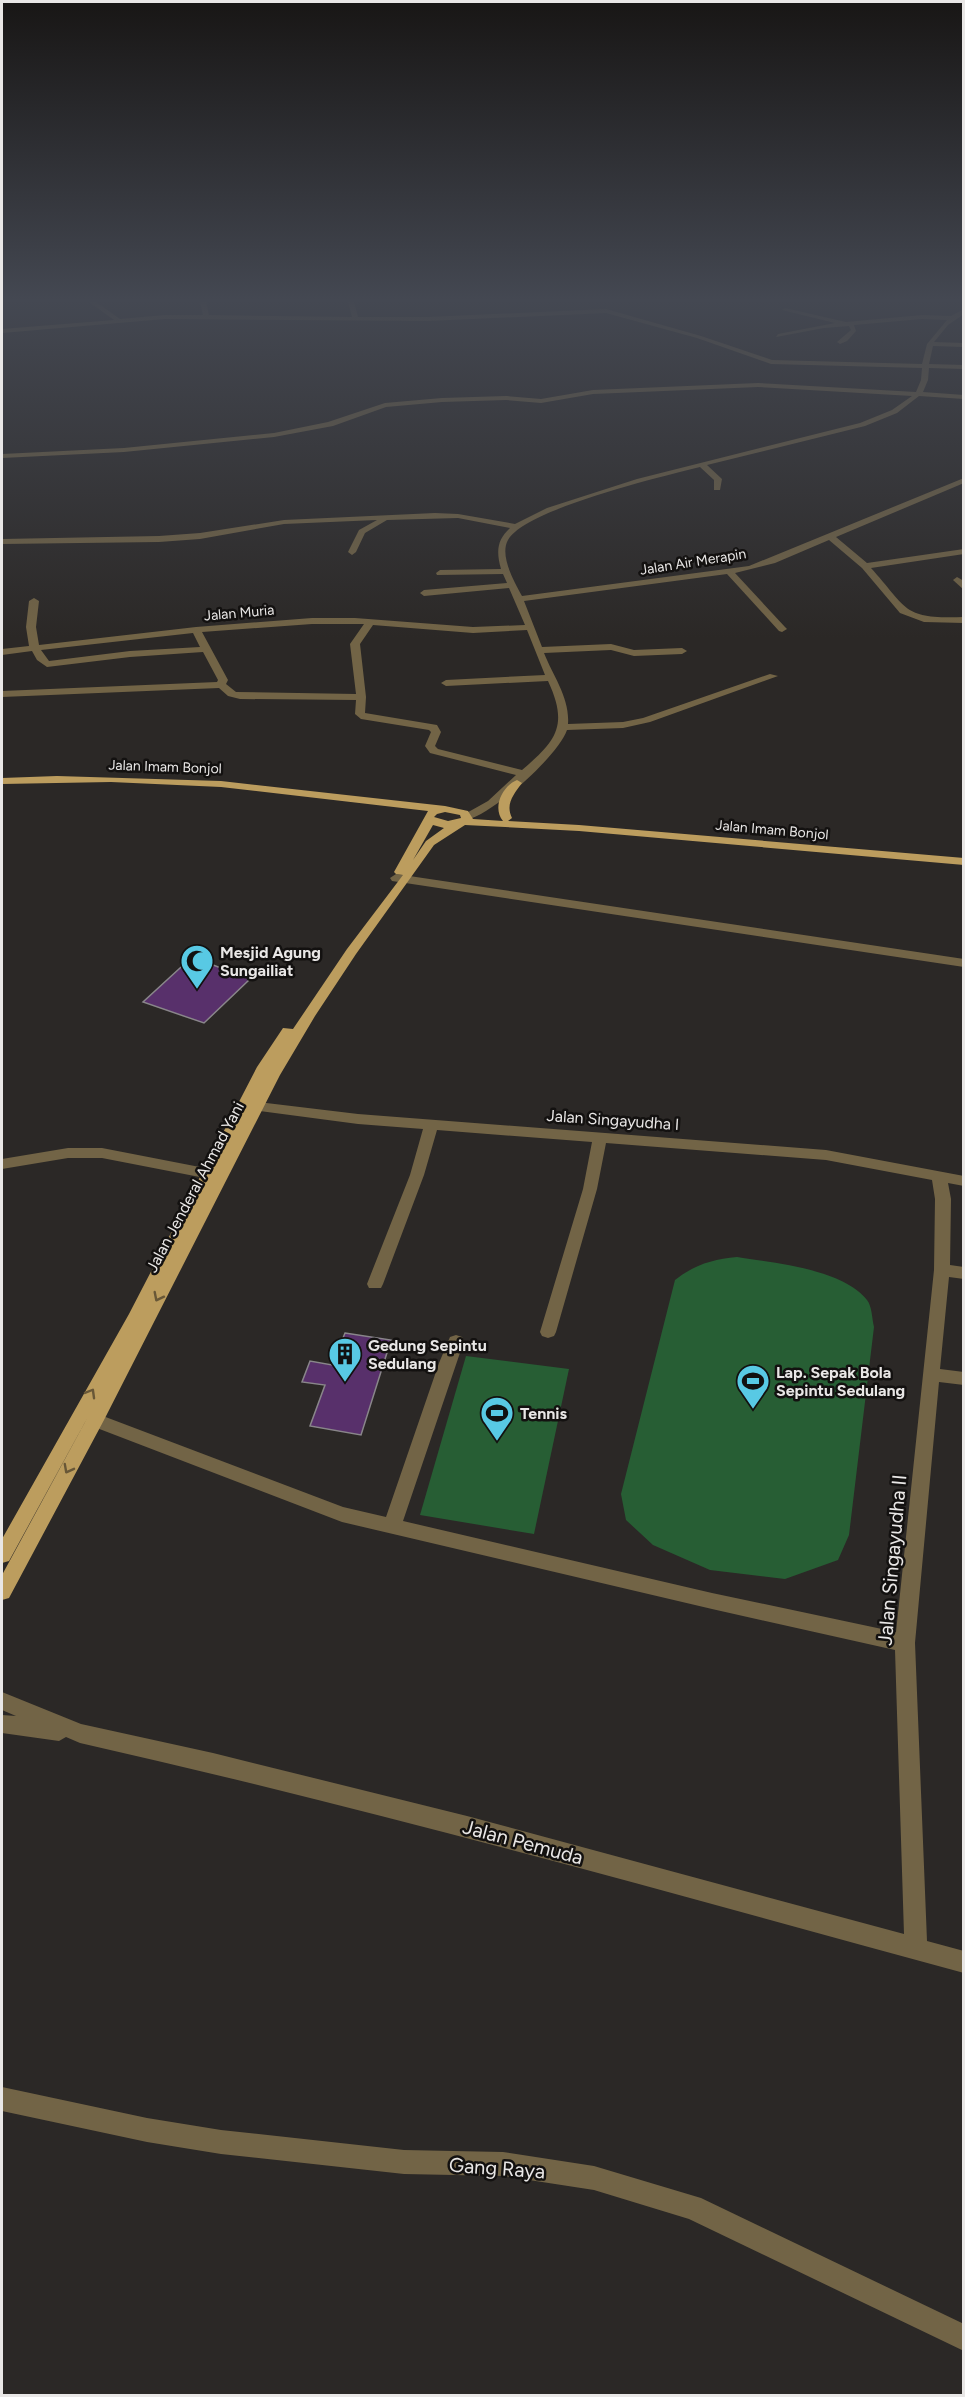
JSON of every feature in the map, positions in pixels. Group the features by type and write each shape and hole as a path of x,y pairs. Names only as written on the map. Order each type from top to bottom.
{"main road":[{"path":"506,818 502,812 502,805 521,778"},
{"name":"Jalan Imam Bonjol","path":"2,782 144,780 258,786 327,794 432,816 506,818 556,823 579,828"},
{"name":"Jalan Jenderal Ahmad Yani","path":"2,1592 95,1420 273,1075 308,1016 401,879 432,816"},
{"name":"Jalan Imam Bonjol","path":"462,818 484,822 579,828 963,862"},
{"name":"Jalan Jenderal Ahmad Yani","path":"2,1555 136,1315 264,1068 343,949 430,843 462,818"}],"street":[{"path":"2,456 124,450 274,435 330,424 359,414"},
{"path":"462,818 487,809 554,746 563,727 562,708 506,571 502,555 504,537 513,526 582,497 862,424 887,414"},
{"path":"703,465 718,479 717,488"},
{"name":"Jalan Air Merapin","path":"519,599 730,572 772,561 963,480"},
{"path":"2,541 159,539 200,536 284,522 442,515 513,526"},
{"path":"352,552 362,532 386,519"},
{"path":"828,536 865,566 895,605 907,615 927,620 963,620"},
{"path":"865,566 963,551"},
{"path":"440,573 506,571"},
{"path":"730,572 782,629"},
{"path":"424,593 513,585"},
{"path":"34,601 30,624 34,647 45,663 55,665 130,654 206,649"},
{"name":"Jalan Muria","path":"221,685 223,680 196,630 312,621 473,630 530,627"},
{"path":"370,623 358,637 354,648 361,697 359,712 365,717 435,728 430,746 434,752 521,778"},
{"path":"2,652 196,630"},
{"path":"539,650 611,647 634,653 682,651"},
{"path":"563,727 611,726 646,720 773,676"},
{"path":"446,683 550,678"},
{"path":"2,694 221,685 232,694 240,696 361,697"},
{"path":"401,879 963,963"},
{"name":"Jalan Singayudha I","path":"258,1107 314,1116 826,1155 963,1181"},
{"path":"375,1284 417,1175 432,1124"},
{"path":"548,1332 590,1189 600,1138"},
{"path":"2,1164 68,1153 102,1153 210,1174"},
{"name":"Jalan Singayudha II","path":"916,1950 905,1643 942,1270 943,1198 939,1176"},
{"path":"942,1270 963,1273"},
{"path":"392,1525 456,1341"},
{"path":"933,1376 963,1379"},
{"path":"95,1420 342,1514 712,1601 905,1643"},
{"name":"Jalan Pemuda","path":"2,1701 80,1733"},
{"name":"Jalan Pemuda","path":"2,1724 80,1733 213,1763 467,1826 963,1962"},
{"name":"Gang Raya","path":"2,2099 147,2130 221,2142 404,2162 503,2164 594,2178 692,2207 963,2338"}],"green space":[{"name":"Lap. Sepak Bola Sepintu Sedulang","path":"737,1257 807,1269 842,1281 856,1289 867,1300 874,1327 849,1535 838,1560 785,1579 710,1570 653,1545 626,1520 621,1494 675,1280 689,1270 704,1264"},
{"name":"Tennis","path":"466,1356 569,1369 534,1534 420,1515"}],"building":[{"name":"Mesjid Agung Sungailiat","path":"192,957 250,979 204,1023 143,1002"},
{"name":"Gedung Sepintu Sedulang","path":"345,1333 391,1340 361,1435 310,1426 325,1385 302,1382 310,1361 332,1365"}],"place":[{"name":"Mesjid Agung Sungailiat","path":"197,990"},
{"name":"Gedung Sepintu Sedulang","path":"345,1383"},
{"name":"Lap. Sepak Bola Sepintu Sedulang","path":"753,1410"},
{"name":"Tennis","path":"497,1442"}]}
